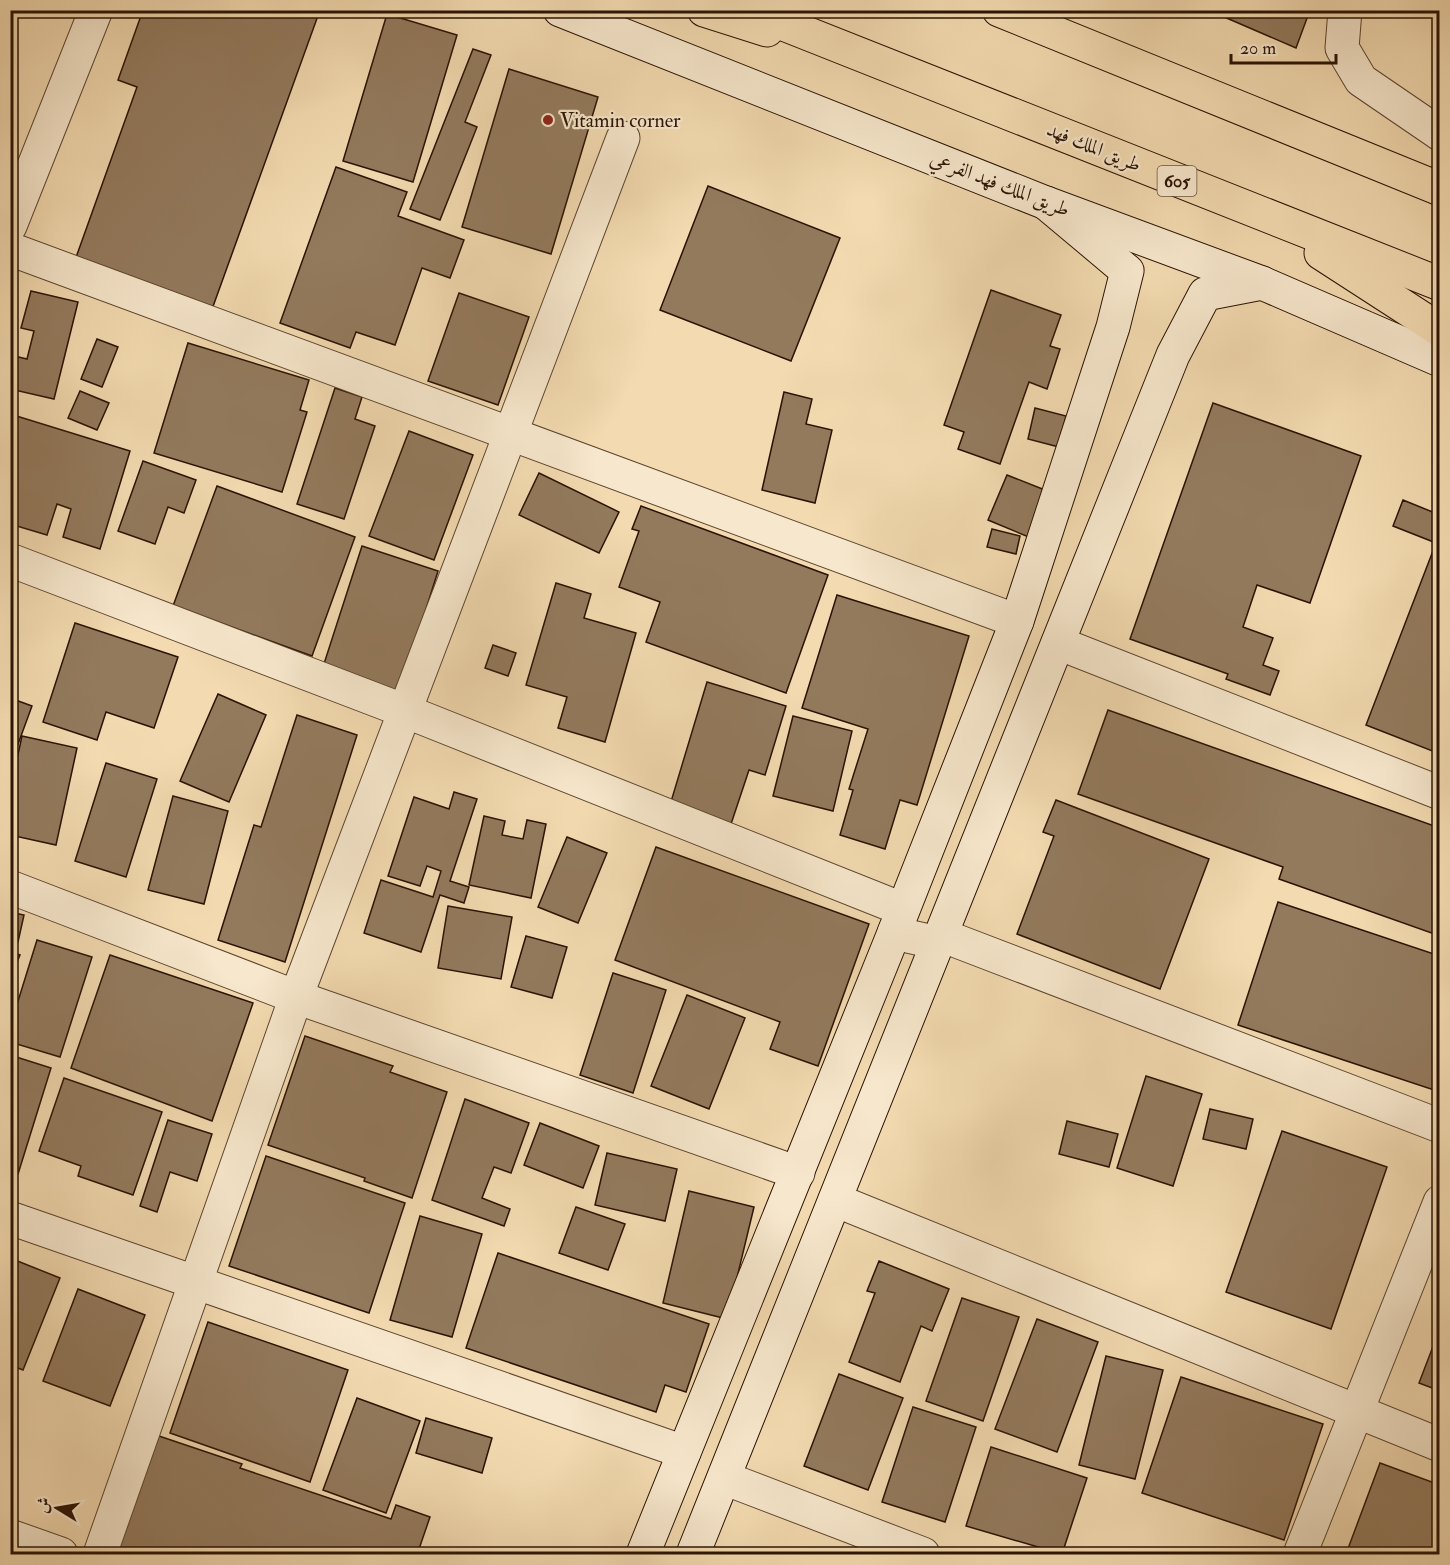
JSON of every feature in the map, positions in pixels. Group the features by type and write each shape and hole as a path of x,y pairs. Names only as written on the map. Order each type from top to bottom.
{"highway":[{"path":"704,10 915,77"},
{"name":"طريق الملك فهد","path":"748,10 1440,284"},
{"path":"999,10 1440,189"},
{"path":"1259,213 1440,330"}],"street":[{"path":"10,226 96,10"},
{"name":"طريق الملك فهد الفرعي","path":"560,10 1046,203 1262,283 1440,360"},
{"path":"1345,10 1342,48 1361,80 1440,134"},
{"path":"100,1554 296,997 623,138"},
{"path":"643,1554 798,1173 1017,621 1113,327 1127,271 1046,203"},
{"path":"10,249 1017,621"},
{"path":"693,1554 1173,355 1205,294 1262,283"},
{"path":"10,560 405,711 899,918"},
{"path":"1058,643 1440,793"},
{"path":"10,887 296,997 798,1173"},
{"path":"899,918 894,933 940,939 1440,1126"},
{"path":"835,1200 1355,1413 1440,1445"},
{"path":"1300,1554 1440,1202"},
{"path":"10,1218 684,1452"},
{"path":"724,1478 923,1554"},
{"path":"10,1536 61,1554"}],"building":[{"path":"143,10 320,10 211,312 74,263 137,87 118,80"},
{"path":"1208,10 1310,10 1296,48"},
{"path":"387,14 457,35 413,182 343,161"},
{"path":"473,49 491,55 465,122 477,127 440,220 410,209"},
{"path":"509,69 598,97 551,254 462,227"},
{"path":"336,167 407,192 398,216 464,240 450,278 422,268 395,345 356,332 350,348 280,323"},
{"path":"708,186 840,238 791,361 660,310"},
{"path":"991,290 1061,315 1050,346 1060,349 1047,389 1029,382 1000,464 958,449 964,432 944,425"},
{"path":"31,291 78,302 54,399 10,389 10,355 27,359 34,331 21,328"},
{"path":"459,293 529,317 498,405 428,381"},
{"path":"97,339 118,347 102,387 81,379"},
{"path":"188,343 309,380 300,410 307,412 282,492 154,453"},
{"path":"335,388 362,397 355,419 375,426 344,519 297,504"},
{"path":"80,391 109,403 97,430 68,418"},
{"path":"784,392 812,399 806,424 832,430 815,503 762,490"},
{"path":"1213,403 1361,456 1310,603 1257,585 1243,627 1273,638 1263,665 1279,671 1270,695 1226,679 1228,674 1130,639"},
{"path":"1035,408 1066,416 1059,447 1028,439"},
{"path":"10,414 130,451 100,549 63,537 71,509 57,504 47,535 10,524"},
{"path":"409,431 473,455 434,560 369,536"},
{"path":"143,461 196,480 184,513 168,507 155,544 118,531"},
{"path":"539,473 619,512 599,553 519,515"},
{"path":"1007,475 1050,492 1031,538 988,520"},
{"path":"217,486 355,537 312,656 173,606"},
{"path":"1403,500 1440,515 1440,754 1366,725 1436,543 1393,526"},
{"path":"641,506 828,575 786,693 646,642 660,602 619,587 639,531 632,529"},
{"path":"992,529 1020,536 1016,554 987,547"},
{"path":"362,546 438,571 399,695 322,670"},
{"path":"556,583 591,594 584,618 636,633 605,742 558,728 567,697 526,685"},
{"path":"837,595 969,636 917,805 900,800 885,849 840,835 853,790 849,789 868,729 802,708"},
{"path":"75,623 178,657 154,728 106,712 97,740 43,722"},
{"path":"493,645 516,653 508,676 485,668"},
{"path":"707,682 786,706 765,775 749,770 731,824 670,805"},
{"path":"218,694 266,715 229,802 180,781"},
{"path":"10,698 32,706 10,766"},
{"path":"1108,710 1440,828 1440,936 1279,879 1283,867 1078,794"},
{"path":"297,715 357,735 285,962 218,940 254,825 261,827"},
{"path":"793,716 852,731 833,811 773,796"},
{"path":"22,736 77,748 56,845 10,835 10,791"},
{"path":"106,763 157,779 126,877 75,861"},
{"path":"454,792 477,799 450,881 469,887 464,903 440,895 421,952 364,933 381,880 433,897 441,871 427,866 420,886 388,876 414,797 449,809"},
{"path":"173,796 228,811 204,904 148,890"},
{"path":"1056,800 1209,859 1160,989 1017,934 1054,836 1043,832"},
{"path":"484,816 505,821 502,835 523,839 527,820 546,824 531,898 469,885"},
{"path":"567,837 607,853 578,923 538,907"},
{"path":"656,847 869,924 818,1066 770,1049 780,1022 615,960"},
{"path":"1278,902 1440,956 1440,1092 1238,1025"},
{"path":"448,906 512,917 501,979 438,968"},
{"path":"10,912 24,915 18,942 10,941"},
{"path":"526,936 567,947 552,998 511,987"},
{"path":"37,940 92,957 60,1057 10,1042 10,1027"},
{"path":"10,951 20,955 10,979"},
{"path":"110,955 253,1003 212,1121 71,1068"},
{"path":"613,973 666,990 633,1093 580,1075"},
{"path":"687,995 745,1018 709,1109 651,1086"},
{"path":"305,1036 393,1066 390,1072 447,1092 412,1198 364,1181 365,1178 268,1145"},
{"path":"10,1055 51,1068 18,1174 10,1172"},
{"path":"1146,1076 1202,1094 1173,1186 1117,1168"},
{"path":"64,1078 162,1112 133,1195 78,1176 81,1166 39,1151"},
{"path":"465,1099 529,1123 511,1173 494,1167 482,1198 510,1209 504,1226 432,1200"},
{"path":"1210,1109 1253,1119 1246,1149 1203,1139"},
{"path":"168,1120 212,1134 197,1181 170,1172 157,1212 140,1206"},
{"path":"1067,1121 1118,1134 1109,1167 1059,1154"},
{"path":"540,1123 599,1146 583,1188 524,1165"},
{"path":"1282,1131 1387,1167 1331,1329 1226,1292"},
{"path":"607,1153 677,1169 665,1221 595,1205"},
{"path":"266,1156 405,1203 369,1313 229,1266"},
{"path":"689,1191 754,1207 727,1319 663,1303"},
{"path":"576,1207 625,1224 608,1270 559,1253"},
{"path":"420,1216 482,1234 452,1337 390,1320"},
{"path":"498,1253 709,1324 686,1392 665,1385 656,1412 466,1348"},
{"path":"10,1258 60,1278 23,1370 10,1365"},
{"path":"879,1261 949,1289 932,1331 921,1326 900,1382 849,1362 875,1293 867,1291"},
{"path":"78,1289 145,1315 110,1406 43,1381"},
{"path":"962,1298 1019,1317 983,1421 926,1401"},
{"path":"1037,1319 1098,1342 1057,1452 995,1429"},
{"path":"208,1322 348,1370 310,1482 170,1433"},
{"path":"1440,1328 1440,1391 1419,1383"},
{"path":"1106,1356 1163,1370 1135,1479 1079,1465"},
{"path":"839,1374 903,1398 868,1490 804,1466"},
{"path":"1181,1377 1323,1424 1284,1540 1142,1493"},
{"path":"357,1398 420,1421 386,1513 323,1490"},
{"path":"913,1407 976,1427 945,1522 882,1502"},
{"path":"426,1418 492,1438 482,1473 416,1453"},
{"path":"156,1435 242,1464 240,1468 391,1519 396,1505 430,1517 419,1549 434,1554 116,1554"},
{"path":"991,1447 1087,1478 1062,1554 966,1526"},
{"path":"1380,1463 1440,1485 1440,1544 1436,1554 1346,1554"}],"place":[{"name":"Vitamin corner","path":"548,120"}]}
